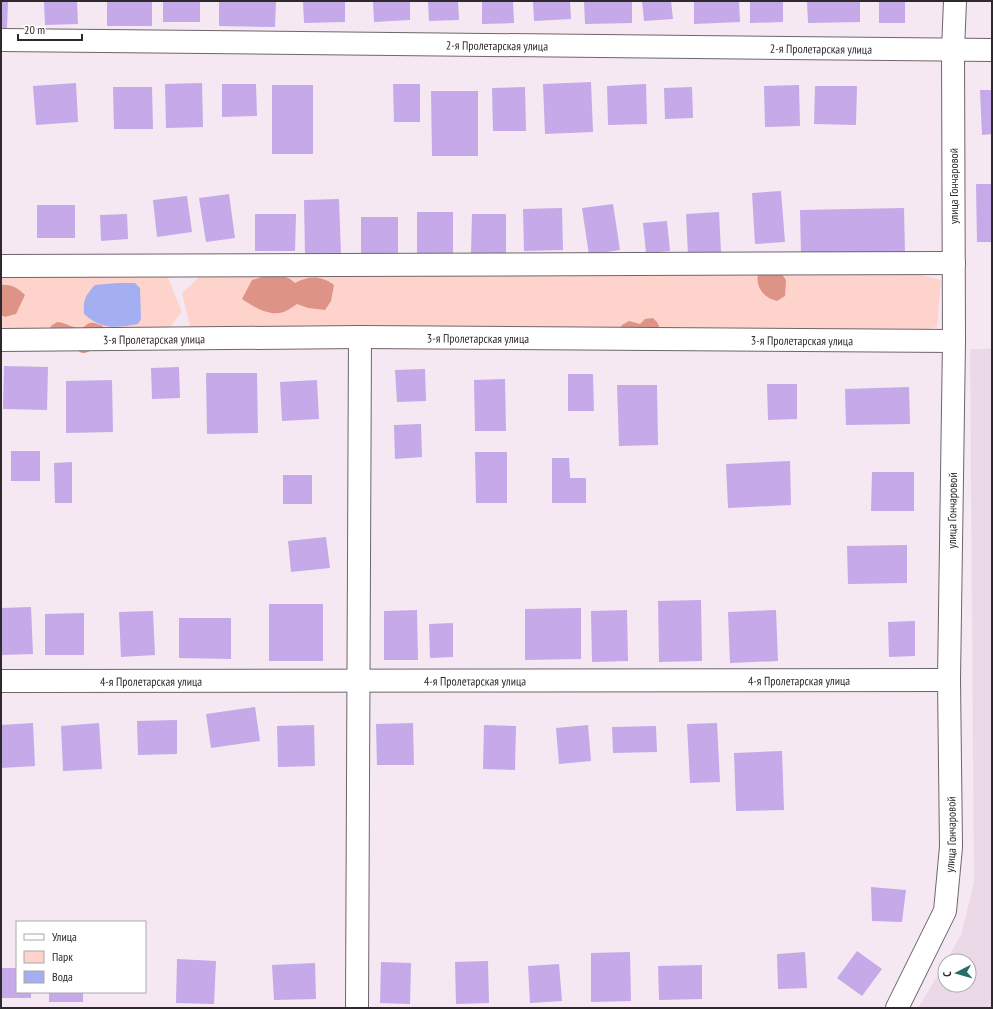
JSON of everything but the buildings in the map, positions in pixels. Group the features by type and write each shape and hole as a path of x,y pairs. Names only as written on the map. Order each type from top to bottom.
{"street":[{"name":"улица Гончаровой","path":"897,1008 945,911 951,847 950,680 954,341 953,50 955,1"},
{"name":"2-я Пролетарская улица","path":"1,40 992,50"},
{"path":"1,266 954,263"},
{"path":"357,1008 360,337"},
{"name":"3-я Пролетарская улица","path":"1,340 360,337 954,341"},
{"name":"4-я Пролетарская улица","path":"1,681 950,680"}],"shaded area":[{"path":"760,269 779,270 786,280 785,296 777,301 767,297 763,293 758,284 758,274"},
{"path":"281,275 295,283 310,278 324,279 334,285 331,301 325,310 308,308 297,304 286,311 274,313 263,311 242,299 252,280 265,276"},
{"path":"1,285 14,287 25,295 16,314 5,317 1,315"},
{"path":"653,318 659,326 657,332 619,331 622,325 629,321 640,324 645,319"},
{"path":"57,322 79,328 83,328 90,323 94,323 103,326 104,333 98,344 93,349 86,353 82,353 47,335 51,326"},
{"path":"970,349 992,349 992,1008 918,1008 937,976 937,993 977,993 977,953 951,953 961,935 974,883"}],"green space":[{"path":"165,270 182,312 167,331 1,331 1,271"},
{"path":"915,273 941,280 937,327 893,336 191,331 182,293 200,276"}],"water":[{"path":"135,283 140,288 141,319 138,324 116,327 103,325 90,319 84,314 85,298 95,285"}]}
